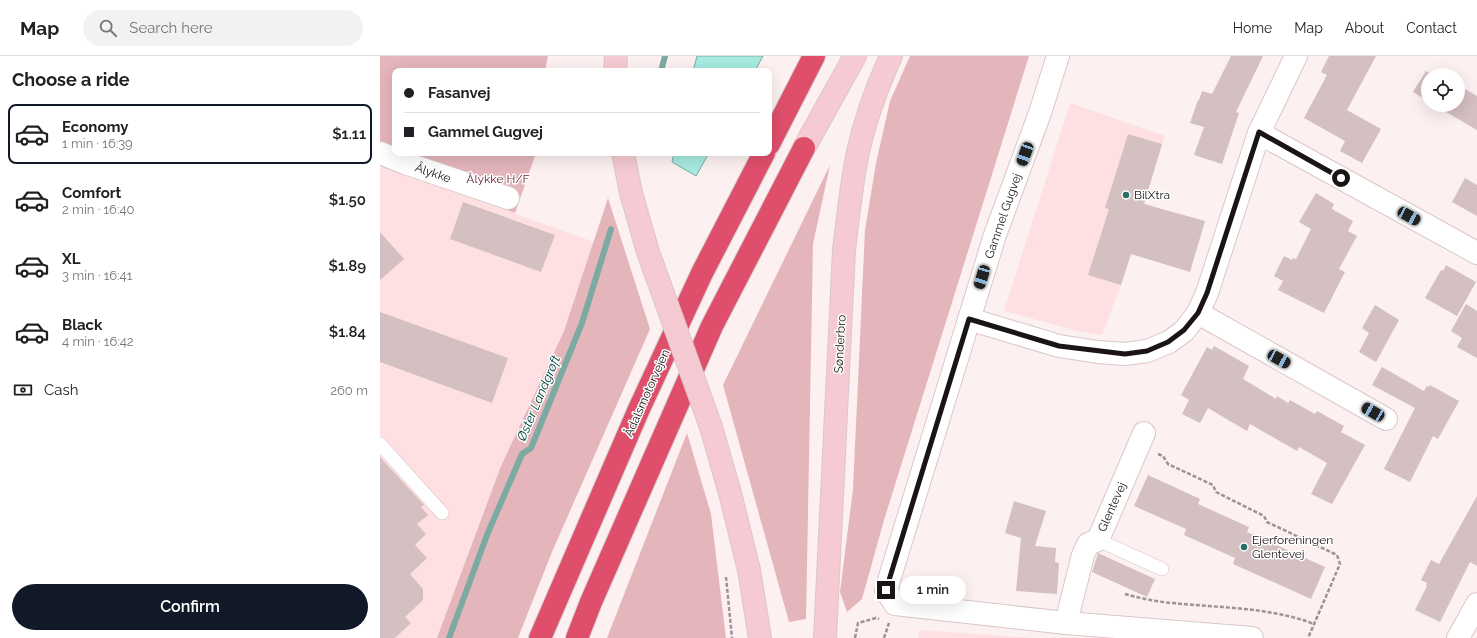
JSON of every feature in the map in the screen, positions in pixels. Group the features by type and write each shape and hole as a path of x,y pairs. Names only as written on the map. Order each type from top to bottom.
{"highway":[{"path":"772,138 814,56"},
{"path":"577,638 594,595 712,326 804,148"},
{"name":"Ådalsmotorvejen","path":"540,638 639,409 702,273 762,156"}],"street":[{"path":"615,68 616,56"},
{"path":"804,148 856,56"},
{"name":"Sønderbro","path":"825,638 844,250 849,202 858,152 869,112 891,56"},
{"name":"Gammel Gugvej","path":"895,614 886,590 995,235 1040,113 1058,56"},
{"path":"969,319 1059,346 1125,354 1147,351 1168,342 1184,330 1198,313 1207,293 1259,132 1296,56"},
{"path":"1259,132 1477,253"},
{"name":"Ålykke","path":"380,153 508,198"},
{"path":"624,156 631,193 648,252 711,428 730,493 764,638"},
{"path":"1198,313 1386,420"},
{"name":"Glentevej","path":"1066,623 1083,555 1088,544 1098,540 1144,433"},
{"path":"749,571 760,638"},
{"path":"1458,638 1477,604"},
{"path":"895,614 1066,623 1252,638"}],"lane":[{"path":"380,444 442,513"},
{"path":"1098,540 1162,569"}],"path":[{"path":"1158,454 1163,456 1168,464 1213,484 1216,492 1264,516 1267,522 1337,555 1340,564 1308,638"},
{"path":"726,577 732,638"},
{"path":"1125,594 1172,603 1259,611 1298,618 1314,624"},
{"path":"854,638 858,623 895,614"}],"shaded area":[{"path":"1070,103 1165,136 1144,203 1154,206 1140,250 1133,249 1102,335 1078,331 1004,311"},
{"path":"380,165 594,242 564,331 501,466 438,638 380,638"},
{"path":"920,630 1033,638 918,638"}],"green space":[{"name":"Ålykke H/F","path":"380,56 548,56 546,68 392,68 392,156 535,156 515,213 380,165"},
{"path":"910,56 1029,56 884,520 862,599 847,612 840,592 853,489 865,230 876,163 890,101"},
{"path":"830,165 813,244 806,619 789,622 723,385"},
{"path":"608,198 650,329 552,552 518,638 437,638 501,466 564,331"},
{"path":"687,433 711,514 726,638 607,638"}],"water":[{"path":"697,56 763,56 757,68 694,68"},
{"path":"673,156 707,156 696,176 672,162"}],"building":[{"path":"1231,56 1263,56 1236,112 1239,113 1222,164 1194,155 1204,127 1190,123 1202,91 1212,94"},
{"path":"1329,56 1376,56 1347,110 1381,129 1362,163 1340,151 1345,141 1304,118 1327,75 1321,72"},
{"path":"1421,79 1421,97 1413,92"},
{"path":"1465,89 1477,96 1477,130 1446,112 1465,112"},
{"path":"1128,134 1162,144 1144,204 1205,221 1190,272 1131,254 1121,285 1088,275 1109,209 1105,208"},
{"path":"1465,178 1477,185 1477,216 1452,202"},
{"path":"1316,193 1334,204 1332,209 1353,221 1348,231 1357,236 1339,269 1345,272 1324,313 1278,290 1283,281 1274,276 1284,256 1292,260 1293,258 1296,259 1311,229 1299,222"},
{"path":"463,202 555,235 541,272 450,239"},
{"path":"380,232 404,259 380,280"},
{"path":"1446,265 1476,282 1457,316 1425,298 1441,270 1443,271"},
{"path":"1466,304 1477,311 1477,358 1457,347 1462,338 1451,331"},
{"path":"1375,305 1399,320 1376,362 1359,352 1369,333 1362,328"},
{"path":"380,312 508,358 492,403 380,362"},
{"path":"1214,346 1249,366 1243,379 1276,399 1277,396 1288,403 1290,400 1315,414 1317,411 1344,426 1341,432 1365,445 1332,504 1311,494 1327,463 1299,447 1297,451 1250,424 1247,431 1208,408 1200,423 1182,414 1189,400 1181,395 1207,347 1212,350"},
{"path":"1382,367 1424,391 1427,386 1429,387 1430,385 1459,401 1438,439 1433,436 1410,482 1384,469 1415,408 1372,385"},
{"path":"380,457 424,505 421,507 428,515 417,524 426,534 415,545 427,558 410,574 423,589 423,600 405,617 411,623 395,638 380,638"},
{"name":"Ejerforeningen Glentevej","path":"1148,475 1200,499 1198,504 1249,527 1247,532 1325,567 1311,599 1233,564 1235,558 1184,535 1186,529 1134,506"},
{"path":"1477,496 1477,566 1470,562 1440,622 1415,610 1427,586 1427,583 1421,580 1431,560 1439,564"},
{"path":"1014,501 1046,511 1035,546 1056,548 1055,562 1059,563 1057,594 1016,591 1021,538 1005,533"},
{"path":"1098,553 1155,579 1147,597 1092,572"}],"waterway":[{"name":"Øster Landgrøft","path":"662,68 665,56"},
{"name":"Øster Landgrøft","path":"449,638 487,535 522,454 531,448 582,323 611,229"}],"place":[{"name":"BilXtra","path":"1126,195"},
{"name":"Ejerforeningen Glentevej","path":"1244,547"}],"route":[{"path":"886,590 969,319 1059,346 1098,352 1125,354 1147,351 1168,342 1184,330 1198,313 1207,293 1259,132 1341,178"}]}
